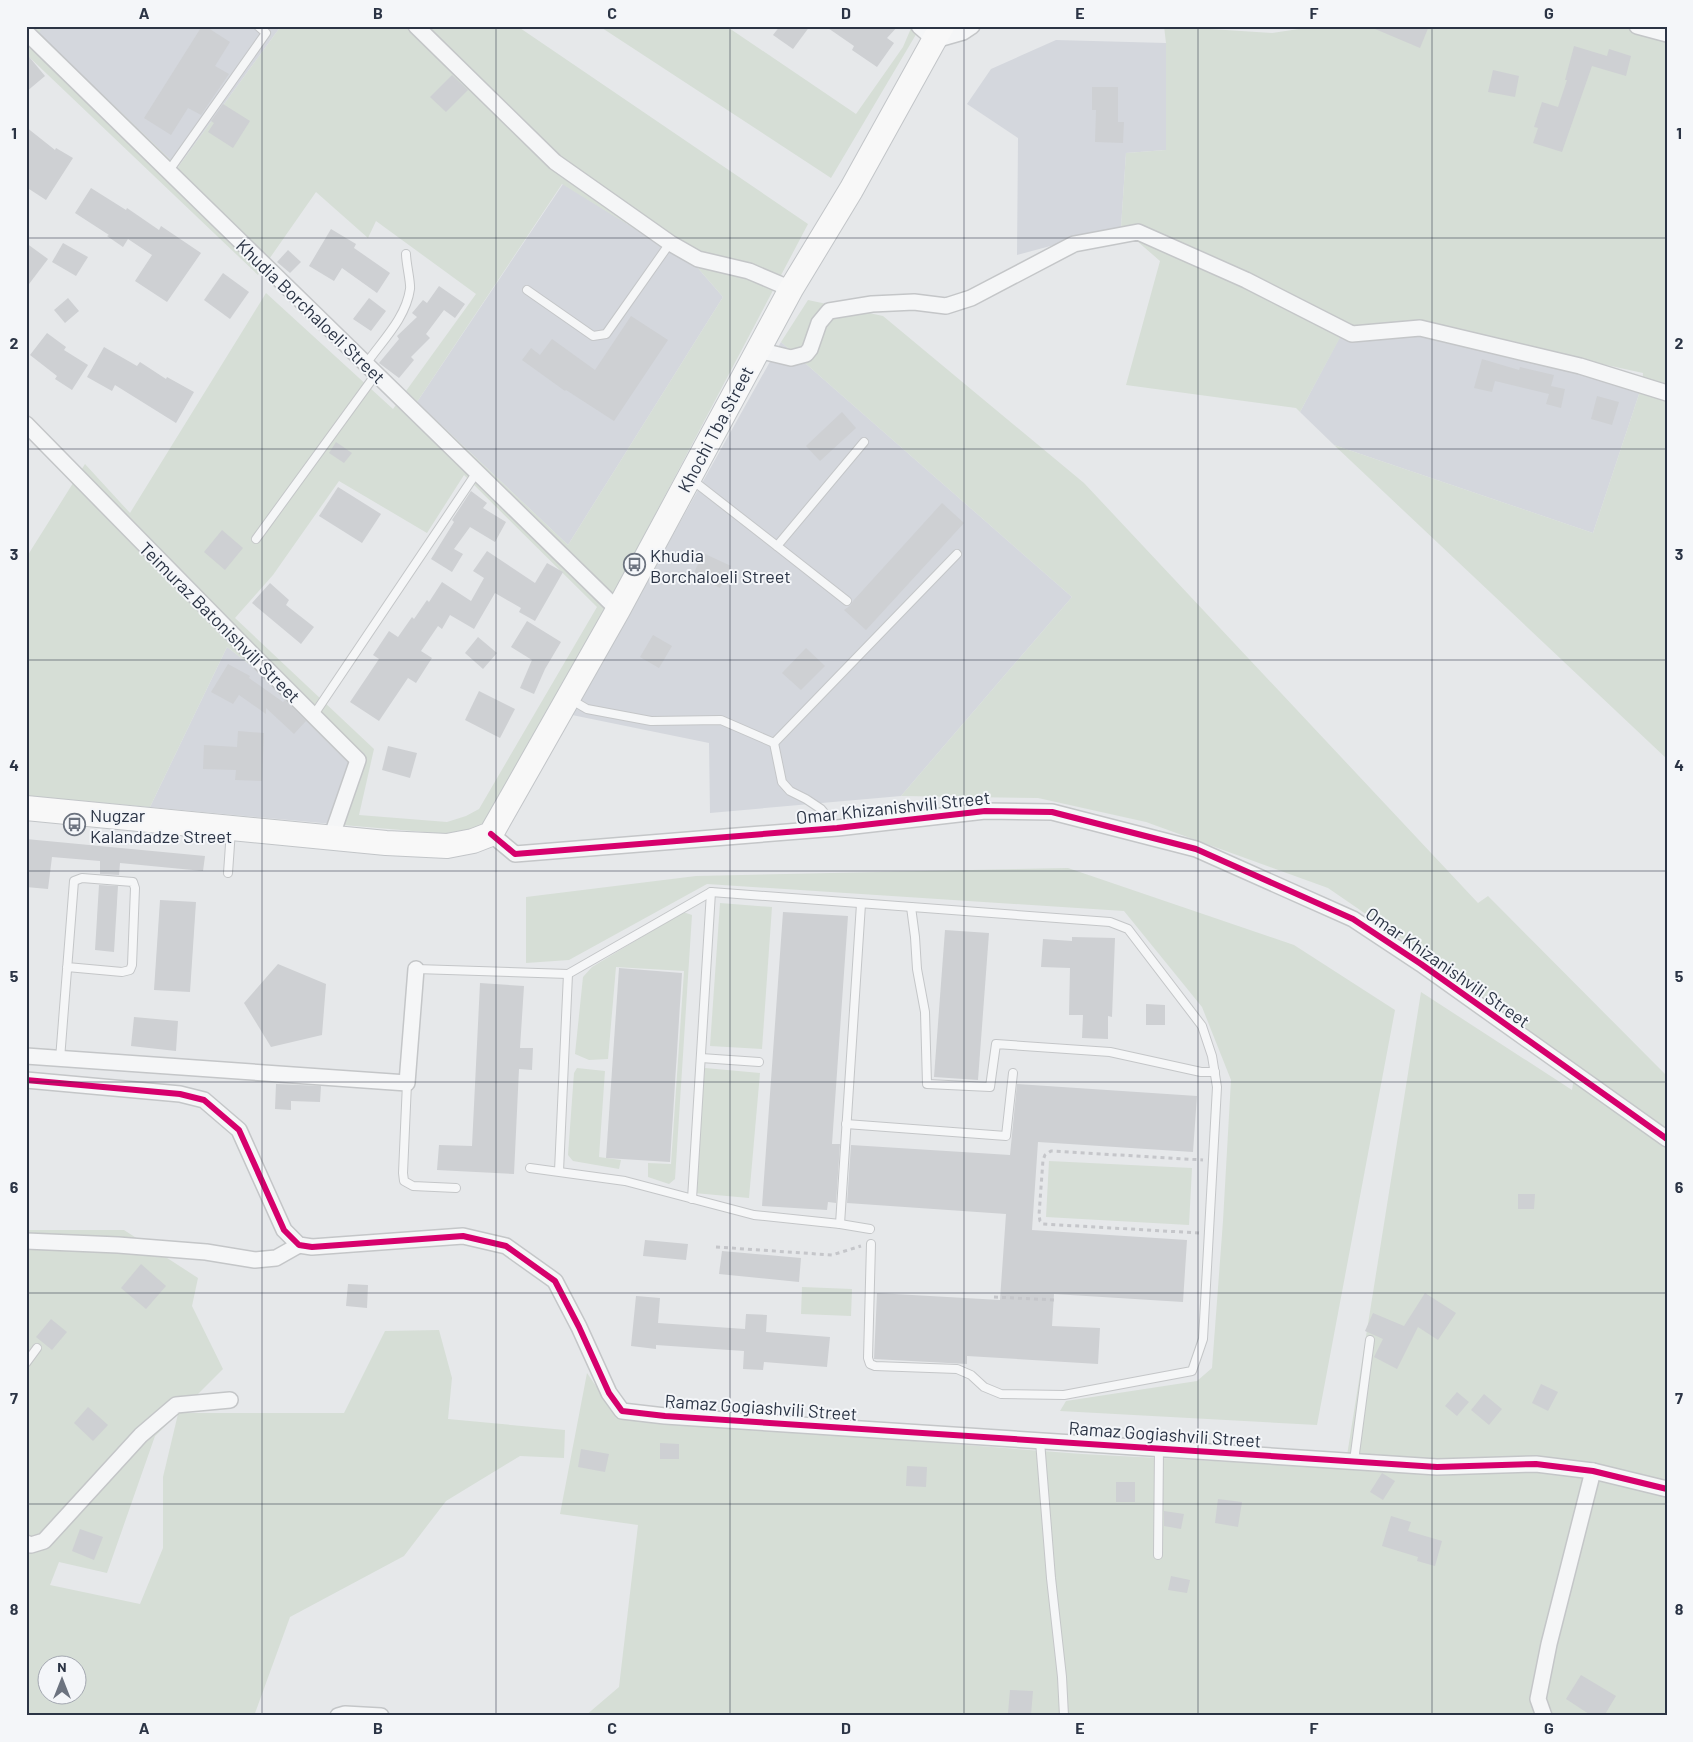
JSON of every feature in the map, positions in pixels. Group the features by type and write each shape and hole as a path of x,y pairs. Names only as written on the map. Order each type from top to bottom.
{"main road":[{"name":"Khochi Tba Street","path":"491,834 618,610 791,289 851,190 932,31"},
{"path":"26,808 386,843 447,846 473,841 491,834"}],"street":[{"path":"416,26 555,162 670,244 698,259 749,271 791,289"},
{"path":"932,31 963,32 972,26"},
{"path":"1636,26 1667,34"},
{"name":"Khudia Borchaloeli Street","path":"29,33 168,172 618,610"},
{"path":"758,350 790,358 806,354 810,350 819,323 829,310 872,304 914,302 946,306 971,298 1074,244 1138,232 1246,280 1352,334 1420,328 1580,366 1667,393"},
{"name":"Teimuraz Batonishvili Street","path":"26,424 358,760 331,838"},
{"name":"Omar Khizanishvili Street","path":"491,834 515,854 837,828 985,811 1052,812 1196,849 1353,919 1421,964 1667,1139"},
{"path":"26,1056 407,1083 416,969"},
{"path":"26,1080 180,1094 204,1100 239,1130 284,1230 299,1245 276,1258 255,1260 206,1252 118,1244 26,1241"},
{"name":"Ramaz Gogiashvili Street","path":"299,1245 312,1248 463,1236 506,1246 555,1281 579,1327 609,1393 622,1411 664,1416 1437,1467 1536,1464 1593,1471 1667,1489"},
{"path":"26,1543 31,1545 44,1541 141,1435 176,1405 230,1400"},
{"path":"1544,1716 1538,1699 1566,1573 1593,1471"},
{"path":"338,1716 345,1714 382,1716"}],"lane":[{"path":"168,172 266,33 258,26"},
{"path":"527,290 593,336 606,334 670,244"},
{"path":"256,538 371,369 403,313 411,288 406,254"},
{"path":"777,546 864,442"},
{"path":"313,716 477,472"},
{"path":"689,478 847,601"},
{"path":"774,743 957,554"},
{"path":"569,698 587,709 651,721 721,720 774,743"},
{"path":"774,743 782,782 790,792 806,799 821,810 837,828"},
{"path":"228,872 231,828"},
{"path":"60,1059 67,968 74,881 82,878 133,882 135,884 135,898 132,965 130,970 122,972 67,968"},
{"path":"692,1199 712,892"},
{"path":"416,969 568,974 712,892 1110,922 1128,929 1202,1026 1212,1056 1218,1087 1203,1339 1192,1371 1064,1395 1001,1394 984,1386 971,1375 957,1369 876,1366 870,1364 868,1358 871,1244"},
{"path":"840,1224 861,904"},
{"path":"911,907 916,937 917,969 925,1012 927,1084 990,1087 996,1044 1110,1052 1200,1072 1215,1072"},
{"path":"559,1171 568,974"},
{"path":"701,1058 759,1062"},
{"path":"846,1124 1006,1136 1014,1073"},
{"path":"407,1083 404,1181 413,1186 456,1188"},
{"path":"530,1168 625,1181 754,1215 870,1229"},
{"path":"1354,1461 1370,1340"},
{"path":"26,1363 37,1348"},
{"path":"1040,1441 1064,1716"},
{"path":"1158,1555 1159,1449"}],"path":[{"path":"1209,1233 1043,1224 1040,1221 1039,1215 1043,1160 1045,1155 1052,1151 1213,1161"},
{"path":"716,1248 832,1255 871,1244"},
{"path":"994,1297 1055,1300"}],"shaded area":[{"path":"26,26 43,26 39,33 178,167 281,26 517,26 808,224 550,714 486,828 459,835 343,825 365,754 227,647 150,807 26,796 26,558 85,464 130,513 266,293 393,409 476,294 376,221 368,238 316,192 258,275 26,54","holes":["562,184 697,267 723,297 568,545 417,402","464,475 597,607 479,809 466,816 447,822 359,815 374,749 235,618 273,575 339,481 427,533"]},
{"path":"43,26 281,26 178,167 38,33"},
{"path":"599,26 726,26 856,114 903,47 912,26 921,26 831,178"},
{"path":"1164,26 1272,33 1319,26 1667,26 1667,759 1334,445 1593,533 1642,385 1643,373 1415,323 1343,332 1300,412 1296,408 1126,385 1160,261 1121,227 1126,153 1166,150 1166,43"},
{"path":"1056,40 1166,43 1166,150 1126,153 1121,227 1017,255 1018,138 967,104 991,69"},
{"path":"563,184 697,267 723,297 568,545 417,402"},
{"path":"808,300 883,316 1084,483 1478,903 1488,896 1667,1076 1667,1716 585,1716 619,1687 638,1525 560,1514 587,1373 618,1418 1082,1454 1345,1468 1421,992 1572,1090 1576,1066 1424,954 1328,888 1146,822 1038,798 901,796 1072,597 781,342"},
{"path":"1415,323 1642,385 1593,533 1334,445 1300,412 1343,331"},
{"path":"781,342 1072,597 901,796 710,813 709,743 572,715"},
{"path":"227,647 366,754 343,825 150,807"},
{"path":"1068,868 1294,945 1395,1010 1317,1425 1060,1411 1066,1401 1197,1381 1212,1368 1231,1080 1202,1007 1124,911 707,884 569,960 526,963 526,897 696,876"},
{"path":"720,903 772,907 762,1049 710,1046"},
{"path":"683,912 692,915 675,1179 669,1184 648,1177 648,1163 671,1164 684,971 616,967 608,1059 589,1060 575,1054 583,977 592,967"},
{"path":"577,1068 605,1071 599,1157 621,1160 619,1169 573,1161 568,1155 574,1073"},
{"path":"705,1068 760,1073 749,1198 694,1193"},
{"path":"1049,1161 1192,1168 1189,1225 1046,1217"},
{"path":"26,1230 124,1230 198,1278 192,1306 223,1369 179,1413 344,1413 385,1331 439,1330 452,1378 448,1419 565,1430 564,1458 520,1456 446,1501 404,1556 290,1617 254,1716 26,1716","holes":["178,1414 163,1477 163,1548 140,1604 50,1585 59,1562 107,1573 155,1436"]},
{"path":"802,1287 852,1289 851,1316 801,1314"}],"building":[{"path":"202,26 230,42 215,66 229,74 201,115 188,108 171,135 144,118"},
{"path":"780,26 810,26 793,49 773,35"},
{"path":"825,26 898,26 887,38 894,43 877,67 852,50 854,46"},
{"path":"1368,26 1429,26 1420,48"},
{"path":"1574,46 1607,56 1609,49 1631,56 1626,76 1592,66 1562,152 1533,143 1538,128 1534,127 1542,102 1558,107 1567,80 1565,80"},
{"path":"26,53 45,76 26,92"},
{"path":"1493,70 1519,76 1515,97 1488,92"},
{"path":"452,75 468,90 446,112 430,97"},
{"path":"1092,87 1118,87 1118,122 1124,122 1123,143 1095,142 1096,110 1092,110"},
{"path":"223,104 250,121 233,148 208,132 214,123 211,121"},
{"path":"26,127 55,150 56,148 73,158 46,200 26,187"},
{"path":"91,188 126,210 127,208 159,230 161,226 201,253 167,302 135,281 152,255 128,239 123,247 107,236 109,235 75,213"},
{"path":"331,229 356,244 354,248 390,273 377,293 342,268 334,281 309,266"},
{"path":"26,243 48,259 26,288"},
{"path":"63,243 88,257 76,276 52,262"},
{"path":"288,250 301,262 290,273 277,262"},
{"path":"223,273 249,292 230,319 204,300"},
{"path":"439,286 465,304 455,318 444,310 426,334 430,338 411,357 414,360 399,378 379,363 399,339 397,336 417,317 412,313 423,300 427,303"},
{"path":"68,298 79,311 65,323 54,310"},
{"path":"369,298 386,311 371,331 353,319"},
{"path":"631,316 668,340 614,421 565,391 522,360 531,348 540,355 552,339 595,370"},
{"path":"47,333 66,347 64,350 88,365 72,390 55,379 57,376 30,355"},
{"path":"104,347 137,366 140,362 166,379 167,377 194,392 176,423 115,385 112,391 87,377"},
{"path":"1482,359 1519,370 1520,367 1554,375 1551,386 1565,389 1561,408 1546,404 1549,394 1495,381 1492,392 1474,388"},
{"path":"1597,396 1619,402 1612,425 1591,419"},
{"path":"842,412 856,428 820,461 806,446"},
{"path":"336,442 352,453 344,463 329,453"},
{"path":"338,487 381,514 362,543 319,516"},
{"path":"471,491 487,503 483,508 506,522 495,542 470,527 454,549 463,554 452,572 431,559 454,522 452,520"},
{"path":"942,503 964,523 866,630 844,610 851,605"},
{"path":"222,530 243,548 225,570 204,552"},
{"path":"487,551 535,583 547,563 563,572 535,621 519,612 521,608 495,593 474,629 450,615 442,629 438,626 421,651 432,658 416,683 408,678 379,721 350,702 379,659 373,655 389,631 398,637 427,600 429,602 442,582 471,601 484,578 473,571"},
{"path":"703,553 731,566 720,588 693,575"},
{"path":"270,583 289,600 286,605 314,627 301,644 252,603"},
{"path":"527,621 561,642 545,669 534,694 520,688 532,660 511,647"},
{"path":"653,635 672,646 659,668 640,657"},
{"path":"478,637 497,653 483,669 465,653"},
{"path":"806,648 825,666 801,690 782,673"},
{"path":"228,664 250,676 249,678 283,702 285,700 306,721 294,734 266,708 266,714 239,695 233,704 211,692"},
{"path":"479,691 515,709 500,738 465,720"},
{"path":"238,731 264,733 262,781 235,780 236,770 203,769 204,745 237,747"},
{"path":"388,746 417,753 410,778 382,770"},
{"path":"26,839 205,856 203,871 120,863 119,875 100,874 100,861 52,857 48,889 26,887"},
{"path":"99,885 118,886 114,952 95,950"},
{"path":"160,900 196,902 190,992 154,990"},
{"path":"783,912 848,916 832,1144 840,1144 836,1203 828,1202 827,1210 762,1206"},
{"path":"945,930 989,933 978,1080 934,1077"},
{"path":"1072,937 1115,938 1112,1017 1108,1016 1108,1039 1082,1038 1083,1015 1069,1015 1070,968 1041,967 1043,939 1072,941"},
{"path":"278,964 326,984 322,1035 271,1047 244,1003"},
{"path":"619,968 682,973 670,1162 606,1158"},
{"path":"480,983 524,986 520,1048 533,1048 532,1070 519,1069 514,1174 437,1170 439,1145 472,1146"},
{"path":"1146,1004 1165,1005 1165,1025 1146,1025"},
{"path":"134,1017 178,1021 176,1051 131,1046"},
{"path":"276,1084 321,1086 320,1102 291,1101 291,1110 275,1109"},
{"path":"1017,1084 1197,1096 1193,1152 1038,1142 1032,1230 1187,1240 1183,1302 1054,1294 1052,1326 1100,1328 1098,1364 967,1356 967,1364 874,1359 877,1293 1000,1300 1006,1214 847,1203 851,1145 1010,1155"},
{"path":"1518,1194 1535,1194 1534,1209 1518,1209"},
{"path":"645,1240 688,1244 686,1260 643,1256"},
{"path":"722,1251 801,1258 799,1282 719,1274"},
{"path":"141,1264 166,1286 146,1309 121,1288"},
{"path":"348,1284 368,1285 367,1308 346,1306"},
{"path":"1425,1293 1456,1313 1438,1340 1418,1327 1397,1369 1374,1357 1383,1339 1365,1331 1373,1313 1404,1326"},
{"path":"636,1296 660,1298 658,1323 745,1329 746,1314 767,1315 766,1332 830,1337 827,1367 764,1362 763,1370 743,1369 744,1351 656,1345 656,1349 631,1346"},
{"path":"51,1319 67,1332 52,1350 36,1337"},
{"path":"1541,1384 1558,1392 1548,1411 1532,1403"},
{"path":"1457,1392 1469,1402 1457,1416 1445,1406"},
{"path":"1484,1394 1502,1409 1489,1425 1471,1410"},
{"path":"88,1407 108,1425 93,1441 74,1423"},
{"path":"660,1443 679,1444 679,1459 660,1459"},
{"path":"581,1449 609,1454 605,1472 578,1467"},
{"path":"907,1466 927,1467 926,1487 906,1486"},
{"path":"1382,1473 1395,1481 1383,1500 1370,1492"},
{"path":"1116,1482 1135,1482 1135,1502 1116,1502"},
{"path":"1218,1499 1242,1502 1238,1527 1215,1523"},
{"path":"1164,1511 1184,1514 1181,1529 1164,1526"},
{"path":"1391,1516 1411,1522 1408,1531 1442,1541 1435,1566 1417,1561 1418,1557 1382,1546"},
{"path":"80,1529 103,1537 94,1560 72,1551"},
{"path":"1171,1576 1190,1580 1187,1593 1168,1590"},
{"path":"1581,1675 1616,1696 1604,1716 1592,1716 1566,1699"},
{"path":"1010,1690 1033,1691 1031,1715 1008,1713"}],"cycle path":[{"path":"491,834 515,854 837,828 985,811 1052,812 1196,849 1353,919 1421,964 1667,1139"},
{"path":"26,1080 180,1094 204,1100 239,1130 284,1230 299,1245 312,1247 463,1236 506,1246 555,1281 579,1327 609,1393 622,1411 665,1416 1437,1467 1536,1464 1593,1471 1667,1489"}],"place":[{"name":"Khudia Borchaloeli Street","path":"634,565"},
{"name":"Nugzar Kalandadze Street","path":"74,825"}]}
